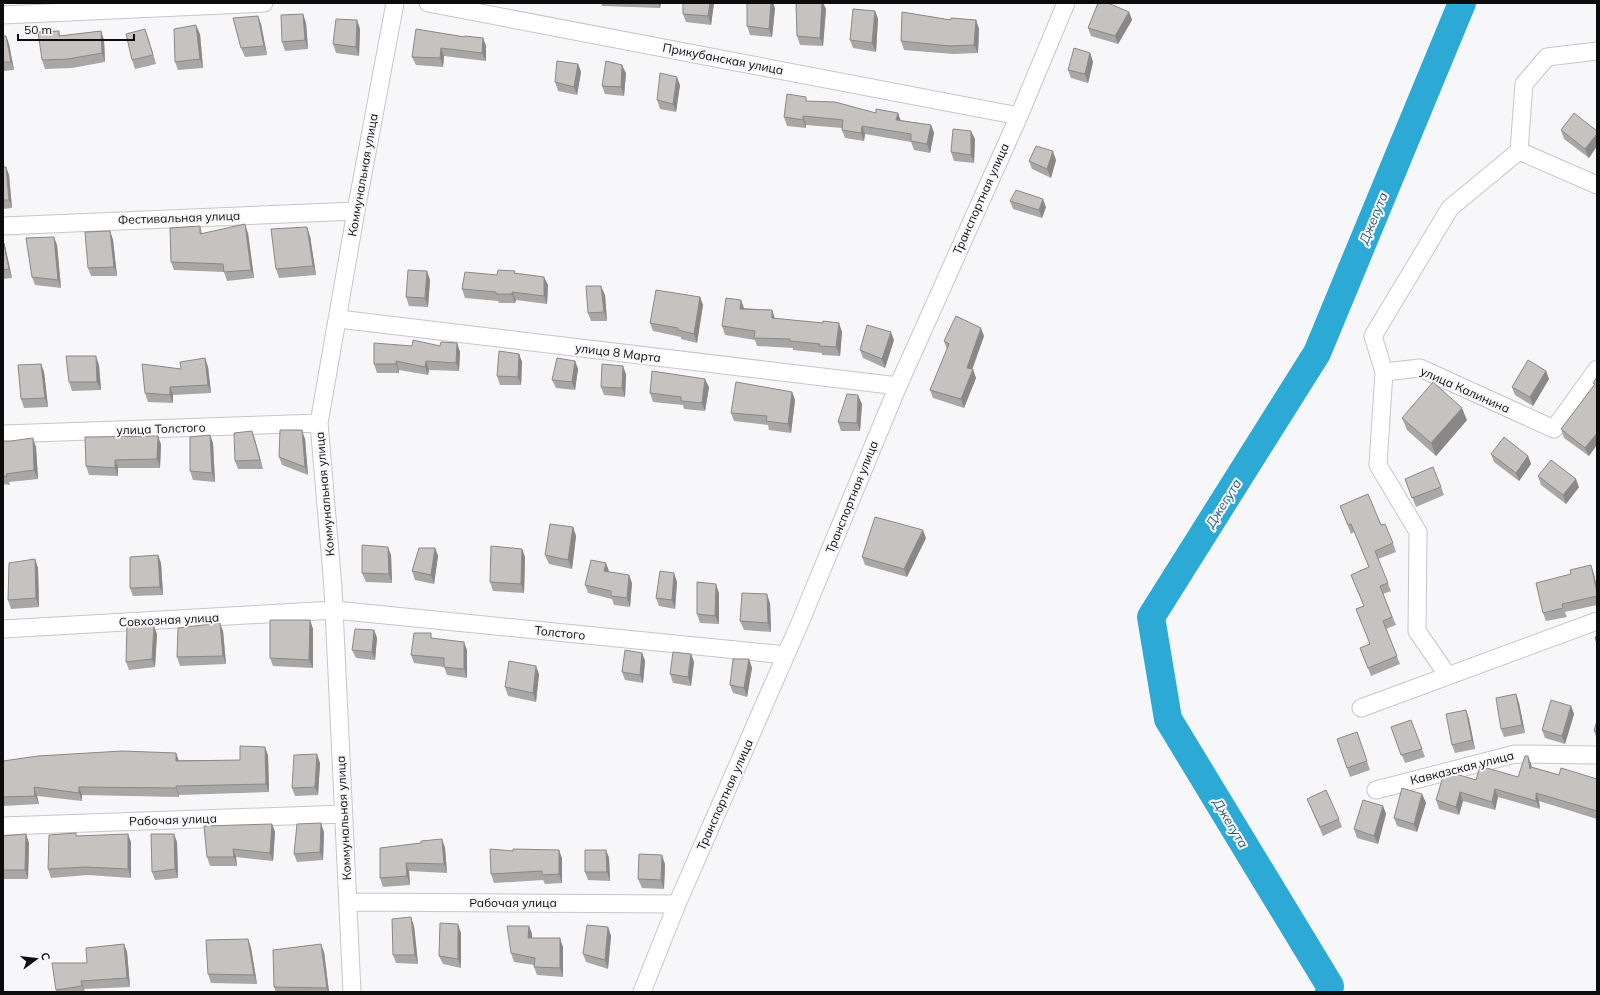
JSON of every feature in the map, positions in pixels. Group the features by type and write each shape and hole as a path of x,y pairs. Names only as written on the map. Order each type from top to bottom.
{"street":[{"path":"3,15 264,3"},
{"name":"Коммунальная улица","path":"352,992 335,610 319,423 339,319 356,211 395,3"},
{"name":"Прикубанская улица","path":"428,3 1018,116"},
{"name":"Транспортная улица","path":"642,992 677,904 786,655 898,386 1018,116 1066,3"},
{"path":"1448,676 1417,631 1418,532 1378,465 1384,372 1374,336 1450,208 1519,151 1524,84 1547,57 1597,51"},
{"path":"1519,151 1597,185"},
{"name":"Фестивальная улица","path":"3,226 356,211"},
{"name":"улица 8 Марта","path":"339,319 898,386"},
{"name":"улица Калинина","path":"1384,372 1420,368 1554,429 1597,369"},
{"name":"улица Толстого","path":"3,434 319,423"},
{"name":"Толстого","path":"335,610 786,655"},
{"name":"Совхозная улица","path":"3,629 335,610"},
{"path":"1360,708 1597,621"},
{"name":"Кавказская улица","path":"1376,790 1515,754 1597,755"},
{"name":"Рабочая улица","path":"3,826 344,814"},
{"name":"Рабочая улица","path":"348,902 677,904"}],"building":[{"path":"683,3 710,3 708,16 683,14"},
{"path":"747,3 771,3 769,29 747,26"},
{"path":"796,3 822,3 820,38 797,36"},
{"path":"1098,3 1108,3 1129,12 1115,36 1088,28"},
{"path":"853,9 875,11 872,43 850,40"},
{"path":"902,12 951,20 951,18 976,20 974,45 950,46 901,41"},
{"path":"303,14 305,40 282,42 281,15"},
{"path":"258,16 264,46 241,48 233,18"},
{"path":"336,19 357,20 356,47 333,44"},
{"path":"196,25 200,59 175,62 174,29"},
{"path":"145,29 153,55 132,60 126,34"},
{"path":"416,29 465,37 483,38 482,53 441,48 440,58 412,57"},
{"path":"59,31 59,36 101,31 102,53 68,59 42,60 38,32"},
{"path":"3,36 6,36 11,62 3,62"},
{"path":"1074,48 1090,53 1085,74 1068,70"},
{"path":"557,61 578,64 574,87 555,82"},
{"path":"606,61 622,65 621,87 602,86"},
{"path":"660,73 677,77 673,104 657,100"},
{"path":"787,94 806,97 806,101 835,102 876,113 876,109 898,113 896,120 931,125 927,144 911,141 911,134 862,126 861,133 842,130 843,120 803,116 803,120 784,117"},
{"path":"1574,113 1597,131 1597,134 1585,149 1561,130"},
{"path":"953,129 971,131 971,155 951,152"},
{"path":"1036,146 1053,151 1047,169 1029,161"},
{"path":"3,167 6,167 9,200 3,200"},
{"path":"1016,190 1043,199 1039,210 1010,201"},
{"path":"245,224 251,270 224,272 223,264 171,262 170,228 200,226 200,234"},
{"path":"307,227 313,266 276,269 271,229"},
{"path":"110,231 114,267 88,268 85,232"},
{"path":"54,237 58,280 32,277 26,238"},
{"path":"3,240 9,269 3,270"},
{"path":"408,270 427,271 425,298 406,297"},
{"path":"498,270 515,271 514,273 544,277 544,296 512,292 512,294 496,294 496,292 462,289 465,272 497,275"},
{"path":"586,286 601,286 604,312 588,313"},
{"path":"656,290 700,297 694,334 678,330 678,328 650,323"},
{"path":"726,298 741,300 740,309 772,310 772,318 839,323 836,347 819,346 820,344 790,341 790,339 754,338 755,331 722,326"},
{"path":"956,316 981,328 967,368 973,369 961,399 930,390 949,344 944,341"},
{"path":"867,325 891,332 882,359 860,350"},
{"path":"413,340 440,346 441,342 457,343 456,363 426,361 425,367 396,361 396,364 374,364 374,343 412,346"},
{"path":"499,351 519,354 518,377 497,376"},
{"path":"66,356 96,356 97,382 69,382"},
{"path":"205,358 208,385 170,387 170,395 145,393 142,364 181,369 180,362"},
{"path":"557,358 575,361 572,382 552,380"},
{"path":"1528,360 1546,371 1530,397 1512,387"},
{"path":"41,364 45,398 21,399 18,365"},
{"path":"602,364 623,366 622,388 601,387"},
{"path":"652,371 705,379 702,403 681,401 681,397 650,393"},
{"path":"1597,377 1597,433 1585,448 1561,429 1595,384 1593,383"},
{"path":"736,382 792,392 788,424 766,421 767,416 731,413"},
{"path":"1433,382 1462,408 1431,443 1402,418"},
{"path":"847,394 858,395 857,423 838,422"},
{"path":"280,430 302,430 305,467 279,457"},
{"path":"252,431 260,460 235,461 234,433"},
{"path":"210,435 212,473 190,471 190,437"},
{"path":"158,436 157,459 115,460 115,468 86,466 85,437"},
{"path":"1504,437 1528,456 1516,473 1491,454"},
{"path":"33,438 34,470 6,474 7,477 3,476 3,441"},
{"path":"1551,460 1576,479 1563,495 1538,476"},
{"path":"1433,467 1441,487 1412,498 1405,479"},
{"path":"1368,494 1381,525 1385,524 1393,543 1375,551 1388,583 1380,586 1392,617 1383,621 1397,656 1368,668 1360,648 1370,644 1356,609 1364,606 1351,575 1369,567 1351,524 1348,525 1340,506"},
{"path":"875,517 923,530 904,569 862,557"},
{"path":"550,524 573,527 568,560 545,555"},
{"path":"362,545 388,547 389,574 362,573"},
{"path":"491,546 522,549 521,584 490,582"},
{"path":"419,548 435,548 431,575 412,571"},
{"path":"158,555 160,587 130,588 130,557"},
{"path":"35,559 36,598 8,600 9,563"},
{"path":"591,560 606,563 604,571 629,575 627,598 611,596 611,591 585,585"},
{"path":"1591,565 1597,596 1562,604 1563,608 1543,613 1536,583 1571,574 1570,570"},
{"path":"660,571 674,573 672,600 656,598"},
{"path":"697,582 716,584 715,616 697,614"},
{"path":"742,593 767,594 768,623 740,621"},
{"path":"270,620 310,620 309,660 270,658"},
{"path":"220,623 223,656 177,657 178,628"},
{"path":"127,624 154,626 152,659 126,662"},
{"path":"355,629 374,630 372,652 352,650"},
{"path":"414,633 431,633 431,638 464,642 464,669 444,667 444,658 411,655"},
{"path":"625,650 642,653 640,675 622,672"},
{"path":"673,652 691,654 688,677 670,674"},
{"path":"733,659 749,659 744,688 730,685"},
{"path":"509,661 536,666 533,693 505,687"},
{"path":"1516,694 1522,725 1501,729 1496,698"},
{"path":"1551,700 1571,706 1562,736 1542,730"},
{"path":"1466,710 1472,740 1452,745 1446,714"},
{"path":"1411,720 1422,749 1401,755 1391,727"},
{"path":"1597,721 1597,732 1594,731"},
{"path":"1357,732 1367,761 1347,768 1337,739"},
{"path":"240,746 265,747 266,784 176,786 176,788 79,787 79,793 34,787 35,796 3,797 3,761 38,756 122,751 176,753 176,761 240,760"},
{"path":"317,754 315,787 292,788 294,755"},
{"path":"1525,756 1528,756 1530,769 1531,767 1559,775 1561,768 1597,779 1597,811 1536,793 1536,801 1495,789 1492,802 1460,792 1456,807 1436,800 1444,773 1449,772 1476,780 1480,766 1518,777"},
{"path":"1402,788 1422,794 1414,824 1394,818"},
{"path":"1326,790 1339,819 1320,827 1307,799"},
{"path":"1363,800 1383,806 1374,836 1354,829"},
{"path":"321,823 320,852 294,854 297,824"},
{"path":"272,824 270,853 233,849 234,857 207,857 204,826"},
{"path":"76,833 76,836 128,834 128,869 85,867 48,869 49,835"},
{"path":"26,834 25,870 3,870 3,836"},
{"path":"151,834 174,834 175,869 152,872"},
{"path":"442,839 444,864 406,863 407,876 380,878 380,848"},
{"path":"490,849 513,851 513,849 559,850 559,874 542,875 542,871 491,874"},
{"path":"585,850 606,850 607,872 585,872"},
{"path":"639,854 662,855 661,880 638,879"},
{"path":"411,917 415,955 393,955 392,919"},
{"path":"440,923 458,924 458,959 439,956"},
{"path":"587,925 608,927 605,960 583,954"},
{"path":"507,926 529,926 528,938 560,938 560,968 534,967 535,958 511,953"},
{"path":"248,939 254,975 208,974 206,940"},
{"path":"124,944 127,978 81,981 82,986 56,990 52,963 87,963 86,948"},
{"path":"321,944 327,988 274,987 273,950"}],"waterway":[{"name":"Джегута","path":"1329,992 1330,986 1168,719 1151,617 1317,353 1462,3"}]}
